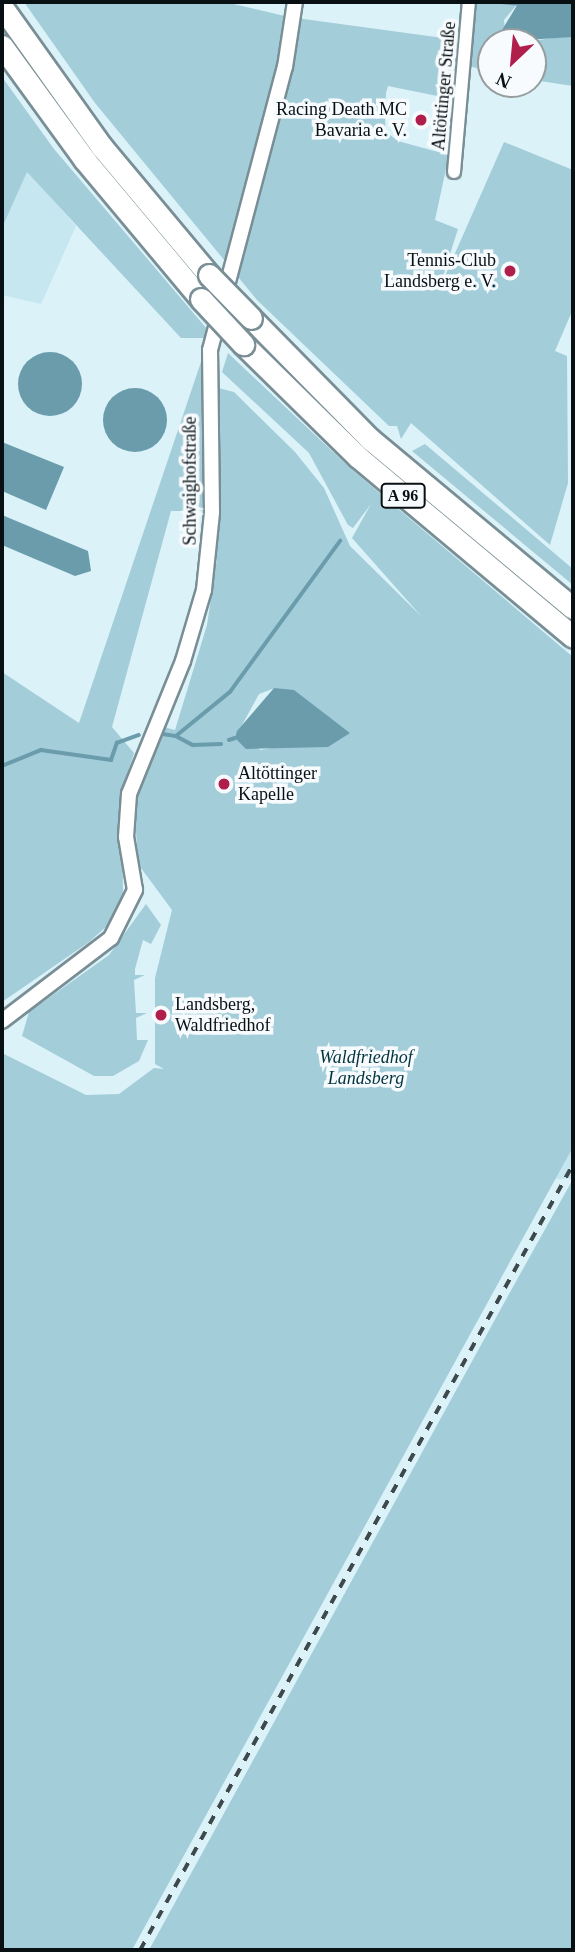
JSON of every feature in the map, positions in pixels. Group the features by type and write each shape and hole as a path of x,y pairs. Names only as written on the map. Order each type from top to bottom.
{"highway":[{"name":"A 96","path":"2,7 102,147 209,275 370,439 573,608"},
{"name":"A 96","path":"2,46 84,159 201,299 243,344 358,457 573,637"}],"street":[{"name":"Schwaighofstraße","path":"2,1021 111,938 135,890 125,837 129,794 183,661 204,590 212,512 210,350 285,67 295,2"},
{"name":"Altöttinger Straße","path":"454,172 469,2"}],"shaded area":[{"path":"519,2 573,2 573,37 547,39 547,28 503,28"},
{"path":"27,171 76,226 41,304 2,295 2,228"},
{"path":"50,352 68,358 76,366 82,384 76,402 68,410 50,416 32,410 24,402 18,384 24,366 32,358"},
{"path":"135,388 153,394 161,402 167,420 161,438 153,446 135,452 117,446 109,438 103,420 109,402 117,394"},
{"path":"2,442 64,467 46,510 2,491"},
{"path":"2,515 88,551 91,571 75,576 2,545"},
{"path":"274,688 294,690 350,733 328,747 246,749 235,738 237,731"},
{"path":"2,1147 573,1147 573,1179 2,1179"}],"green space":[{"path":"24,2 225,2 289,17 458,40 447,98 388,86 386,93 385,131 398,141 449,155 435,220 458,229 438,292 504,142 573,170 573,309 555,351 567,356 568,483 550,545 411,423 401,439 397,426 389,426 257,300 95,103"},
{"path":"473,2 519,2 504,20 505,28 477,28 477,68 469,66"},
{"path":"573,37 573,86 547,82 547,39"},
{"path":"2,77 54,149 207,329 204,338 181,338 27,172 2,228"},
{"name":"Waldfriedhof Landsberg","path":"228,353 350,468 573,657 573,1147 132,1950 2,1950 2,1053 86,1095 119,1094 154,1068 164,1069 155,1064 155,978 172,910 138,864 135,814 138,786 164,727 175,730 207,625 217,558 218,388 234,392 295,452 324,488 350,546 422,617 352,538 371,504 353,528 348,525 309,453 222,372","holes":["275,688 325,715 350,733 261,750 235,738 259,694"]},
{"path":"202,359 204,511 171,511 112,727 134,753 122,790 123,897 107,926 89,942 2,1002 2,672 79,723"},
{"path":"425,444 573,569 573,585 412,451"},
{"path":"146,904 161,925 151,944 143,940 135,969 135,975 145,975 134,980 136,1013 147,1013 136,1018 137,1040 148,1040 139,1061 113,1076 94,1076 22,1036 29,1012 109,955"},
{"path":"573,1179 573,1950 149,1950 504,1303"}],"waterway":[{"path":"502,2 521,4"},
{"path":"163,734 176,736 230,692 340,541"},
{"path":"2,766 41,750 111,760 117,743 139,735"},
{"path":"176,736 193,745 221,744"},
{"path":"229,740 235,738"}],"railway":[{"path":"140,1950 573,1164"}],"place":[{"name":"Racing Death MC Bavaria e. V.","path":"421,120"},
{"name":"Tennis-Club Landsberg e. V.","path":"510,271"},
{"name":"Altöttinger Kapelle","path":"224,784"},
{"name":"Landsberg, Waldfriedhof","path":"161,1015"}]}
